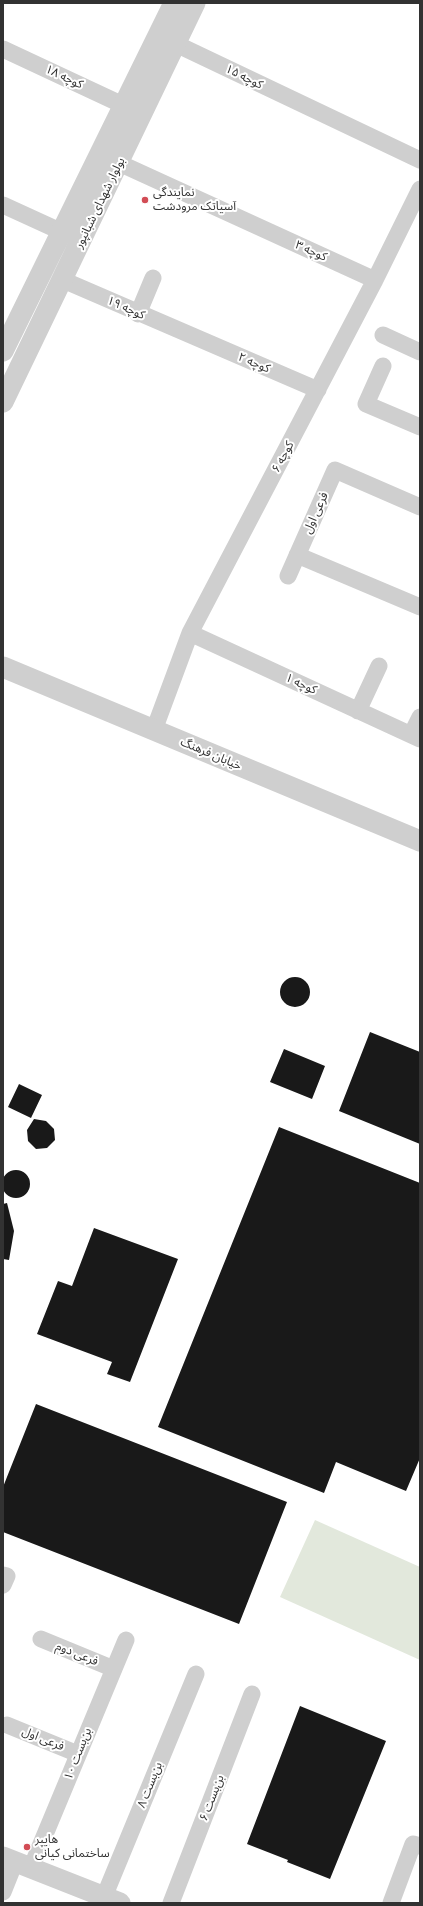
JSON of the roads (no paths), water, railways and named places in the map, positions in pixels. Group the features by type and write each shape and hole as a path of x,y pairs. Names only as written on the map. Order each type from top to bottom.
{"street":[{"name":"بولوار شهدای شبانپور","path":"3,351 84,190 174,3"},
{"name":"بولوار شهدای شبانپور","path":"3,402 103,198 195,3"},
{"name":"کوچه ۱۵","path":"176,44 420,160"},
{"name":"کوچه ۱۸","path":"3,49 125,106"},
{"name":"کوچه ۳","path":"119,163 375,280"},
{"name":"کوچه ۶","path":"154,730 190,634 375,280 420,188"},
{"path":"84,190 103,198"},
{"path":"3,206 62,232"},
{"path":"138,314 153,278"},
{"name":"کوچه ۱۹","path":"63,280 190,336"},
{"path":"383,335 420,352"},
{"name":"کوچه ۲","path":"190,336 318,390"},
{"path":"383,366 366,404 420,427"},
{"name":"فرعی اول","path":"288,576 335,470 420,507"},
{"path":"297,555 420,607"},
{"name":"کوچه ۱","path":"190,634 416,737"},
{"path":"358,711 379,666"},
{"name":"خیابان فرهنگ","path":"3,667 420,841"},
{"path":"416,737 420,717"},
{"name":"فرعی دوم","path":"41,1639 114,1669"},
{"name":"بن‌بست ۱۰","path":"3,1892 17,1862 78,1754 126,1640"},
{"name":"بن‌بست ۸","path":"112,1900 196,1674"},
{"name":"بن‌بست ۶","path":"171,1903 252,1694"},
{"name":"فرعی اول","path":"7,1725 78,1754"},
{"path":"391,1903 413,1844 420,1846"},
{"path":"17,1862 112,1900"}],"place":[{"name":"نمایندگی آسیاتک مرودشت","path":"145,200"},
{"name":"هایپر ساختمانی کیانی","path":"27,1847"}]}
